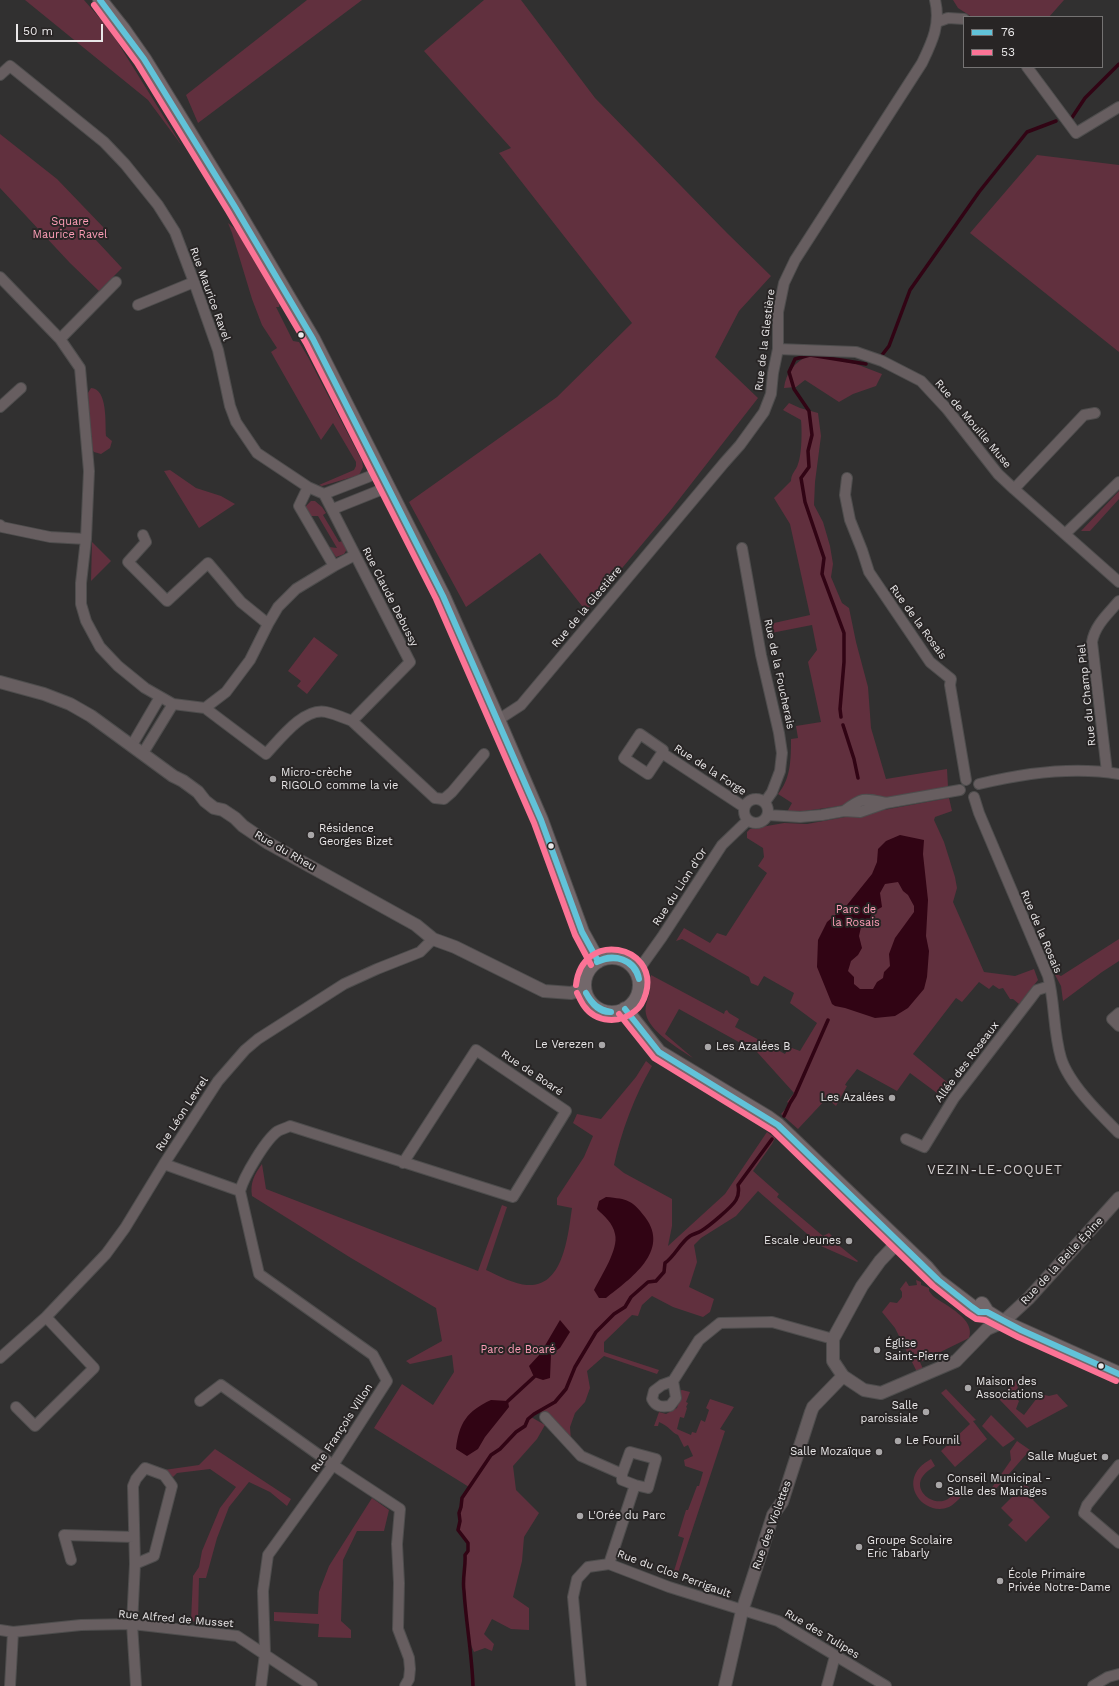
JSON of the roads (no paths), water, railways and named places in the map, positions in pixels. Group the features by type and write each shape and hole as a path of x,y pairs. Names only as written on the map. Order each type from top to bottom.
{"main road":[{"path":"100,0 144,59 235,207 306,327 443,596 550,843 582,932 598,960"},
{"path":"608,957 619,958 628,963 637,972 639,991 634,1002 626,1009 615,1012 605,1012 595,1007 588,999 584,989 585,978 590,968 598,960 608,957"},
{"path":"626,1009 659,1052 778,1125 926,1267 937,1280 956,1295 979,1312 986,1312 1003,1322 1119,1374"}],"street":[{"name":"Rue de la Glestière","path":"498,720 521,705 740,445 764,412 771,394 778,349 778,312 784,283 795,260 922,63 934,39 937,22 935,0"},
{"path":"937,22 948,18 963,19"},
{"name":"Rue Maurice Ravel","path":"0,75 10,66 104,142 125,164 158,205 175,232 194,282 218,350 230,406 236,422 257,454 308,487 324,494"},
{"path":"1028,68 1076,133 1119,107"},
{"path":"0,277 60,339 80,368 89,471 86,539 81,583 81,604 86,621 100,647 118,666 145,688 173,704 205,708 266,754 299,720 311,713 325,711 352,721 435,798 444,799 452,792 484,754"},
{"path":"60,339 116,282"},
{"path":"138,304 194,282"},
{"name":"Rue de Mouille Muse","path":"778,349 856,352 882,361 921,381 947,409 998,474 1119,582"},
{"path":"0,407 21,388"},
{"path":"1014,489 1084,415 1096,413"},
{"path":"324,494 380,471"},
{"name":"Rue de la Rosais","path":"846,478 845,495 850,520 869,572 930,662 951,679 950,685 966,780"},
{"path":"1065,534 1119,482"},
{"path":"308,487 299,506 334,566"},
{"path":"333,509 388,487"},
{"name":"Rue Claude Debussy","path":"324,494 410,662 352,721"},
{"path":"1,528 50,537 86,539"},
{"path":"143,535 146,542 128,562 167,601 208,563 241,602 268,624"},
{"name":"Rue de la Foucherais","path":"742,548 782,753 780,771 772,792 765,802"},
{"path":"205,708 226,692 250,660 278,607 296,590 334,566 355,555"},
{"name":"Rue du Champ Piel","path":"1107,772 1092,642 1094,632 1099,624 1119,601"},
{"name":"Rue du Rheu","path":"0,682 44,694 70,704 91,716 173,776 198,792 205,801 214,808 223,810 268,843 416,925 433,939 455,947 544,991 571,993 584,989"},
{"path":"132,745 160,697"},
{"path":"143,753 173,704"},
{"name":"Rue de la Forge","path":"662,753 744,807"},
{"path":"978,784 1063,770 1119,774"},
{"path":"966,780 975,780 978,784 980,790 974,797 965,797 960,790 961,784 966,780"},
{"path":"768,816 800,817 844,811 865,811 886,803 960,790"},
{"name":"Rue de la Rosais","path":"974,797 990,839 1048,976 1055,1030 1061,1059 1084,1097 1119,1133"},
{"path":"753,799 762,800 765,802 768,808 768,816 766,819 759,823 748,820 744,812 744,807 749,801 753,799"},
{"name":"Rue du Lion d'Or","path":"637,972 662,937 722,845 748,820"},
{"name":"Rue Léon Levrel","path":"0,1358 46,1317 106,1254 125,1228 164,1164 218,1081 258,1039 344,984 420,952 433,939"},
{"name":"Allée des Roseaux","path":"906,1139 924,1147 954,1098 1037,990 1050,986"},
{"path":"1119,1013 1112,1019 1119,1026"},
{"name":"Rue de Boaré","path":"240,1190 243,1179 270,1139 278,1131 290,1126 403,1164 513,1197 566,1111 476,1050 403,1164"},
{"path":"164,1164 240,1190"},
{"name":"Rue François Villon","path":"240,1190 259,1274 373,1355 387,1382 334,1465 268,1555 263,1591 265,1654 261,1686"},
{"name":"Rue de la Belle Épine","path":"843,1376 864,1390 881,1393 956,1361 987,1329 1003,1322 1029,1298 1119,1198"},
{"path":"843,1376 833,1361 833,1339 862,1286 880,1261 899,1241"},
{"path":"16,1407 35,1426 94,1368 46,1317"},
{"path":"673,1381 699,1340 720,1324 772,1322 833,1339"},
{"name":"Rue des Violettes","path":"725,1686 742,1611 773,1515 782,1502 813,1407 843,1376"},
{"path":"200,1401 221,1385 334,1465 400,1509 397,1544 399,1583 398,1629 409,1658 410,1668 409,1679 405,1686"},
{"path":"545,1417 581,1456 622,1474"},
{"path":"630,1452 656,1458 648,1488 635,1485 622,1480 622,1474 630,1452"},
{"path":"1119,1465 1087,1505 1084,1513 1119,1543"},
{"path":"135,1564 154,1556 172,1486 164,1475 145,1468 136,1478 132,1486 135,1564 132,1624 136,1686"},
{"name":"Rue du Clos Perrigault","path":"635,1485 609,1564 669,1587 742,1611"},
{"path":"71,1560 64,1535 134,1537"},
{"path":"581,1686 573,1597 577,1579 588,1567 609,1564"},
{"name":"Rue des Tulipes","path":"742,1611 778,1621 886,1686"},
{"name":"Rue Alfred de Musset","path":"0,1630 13,1632 81,1625 132,1624 237,1636 312,1686"},
{"path":"10,1686 13,1632"},
{"path":"827,1686 835,1656"},
{"path":"1093,1686 1108,1677 1119,1674"}],"waterway":[{"path":"1071,119 1085,98 1119,64"},
{"path":"882,355 889,346 910,290 979,192 1027,132 1056,121"},
{"path":"841,717 840,709 844,662 844,633 822,574 824,558 805,502 801,478 809,467 808,451 812,435 809,411 794,389 789,372 795,359 810,355 866,364"},
{"path":"843,725 854,759 858,778"},
{"path":"784,1116 795,1095 828,1020"},
{"path":"473,1686 464,1586 465,1555 468,1551 468,1543 458,1530 462,1498 491,1455 500,1449 516,1432 525,1426 528,1419 555,1402 566,1389 575,1367 596,1332 614,1314 625,1307 631,1297 648,1282 656,1281 664,1272 665,1263 672,1257 686,1239 701,1231 734,1203 739,1191 738,1185 772,1139"},
{"path":"508,1401 534,1377"}],"place":[{"name":"Micro-crèche RIGOLO comme la vie","path":"273,779"},
{"name":"Résidence Georges Bizet","path":"311,835"},
{"name":"Le Verezen","path":"602,1045"},
{"name":"Les Azalées B","path":"708,1047"},
{"name":"Les Azalées","path":"892,1098"},
{"name":"Escale Jeunes","path":"849,1241"},
{"name":"Église Saint-Pierre","path":"877,1350"},
{"name":"Maison des Associations","path":"968,1388"},
{"name":"Salle paroissiale","path":"926,1412"},
{"name":"Le Fournil","path":"898,1441"},
{"name":"Salle Mozaïque","path":"879,1452"},
{"name":"Salle Muguet","path":"1105,1457"},
{"name":"Conseil Municipal - Salle des Mariages","path":"939,1485"},
{"name":"L'Orée du Parc","path":"580,1516"},
{"name":"Groupe Scolaire Eric Tabarly","path":"859,1547"},
{"name":"École Primaire Privée Notre-Dame","path":"1000,1581"}],"district":[{"name":"VEZIN-LE-COQUET","path":"995,1170"}],"park label":[{"name":"Square Maurice Ravel","path":"70,228"},
{"name":"Parc de la Rosais","path":"856,916"},
{"name":"Parc de Boaré","path":"518,1350"}]}
